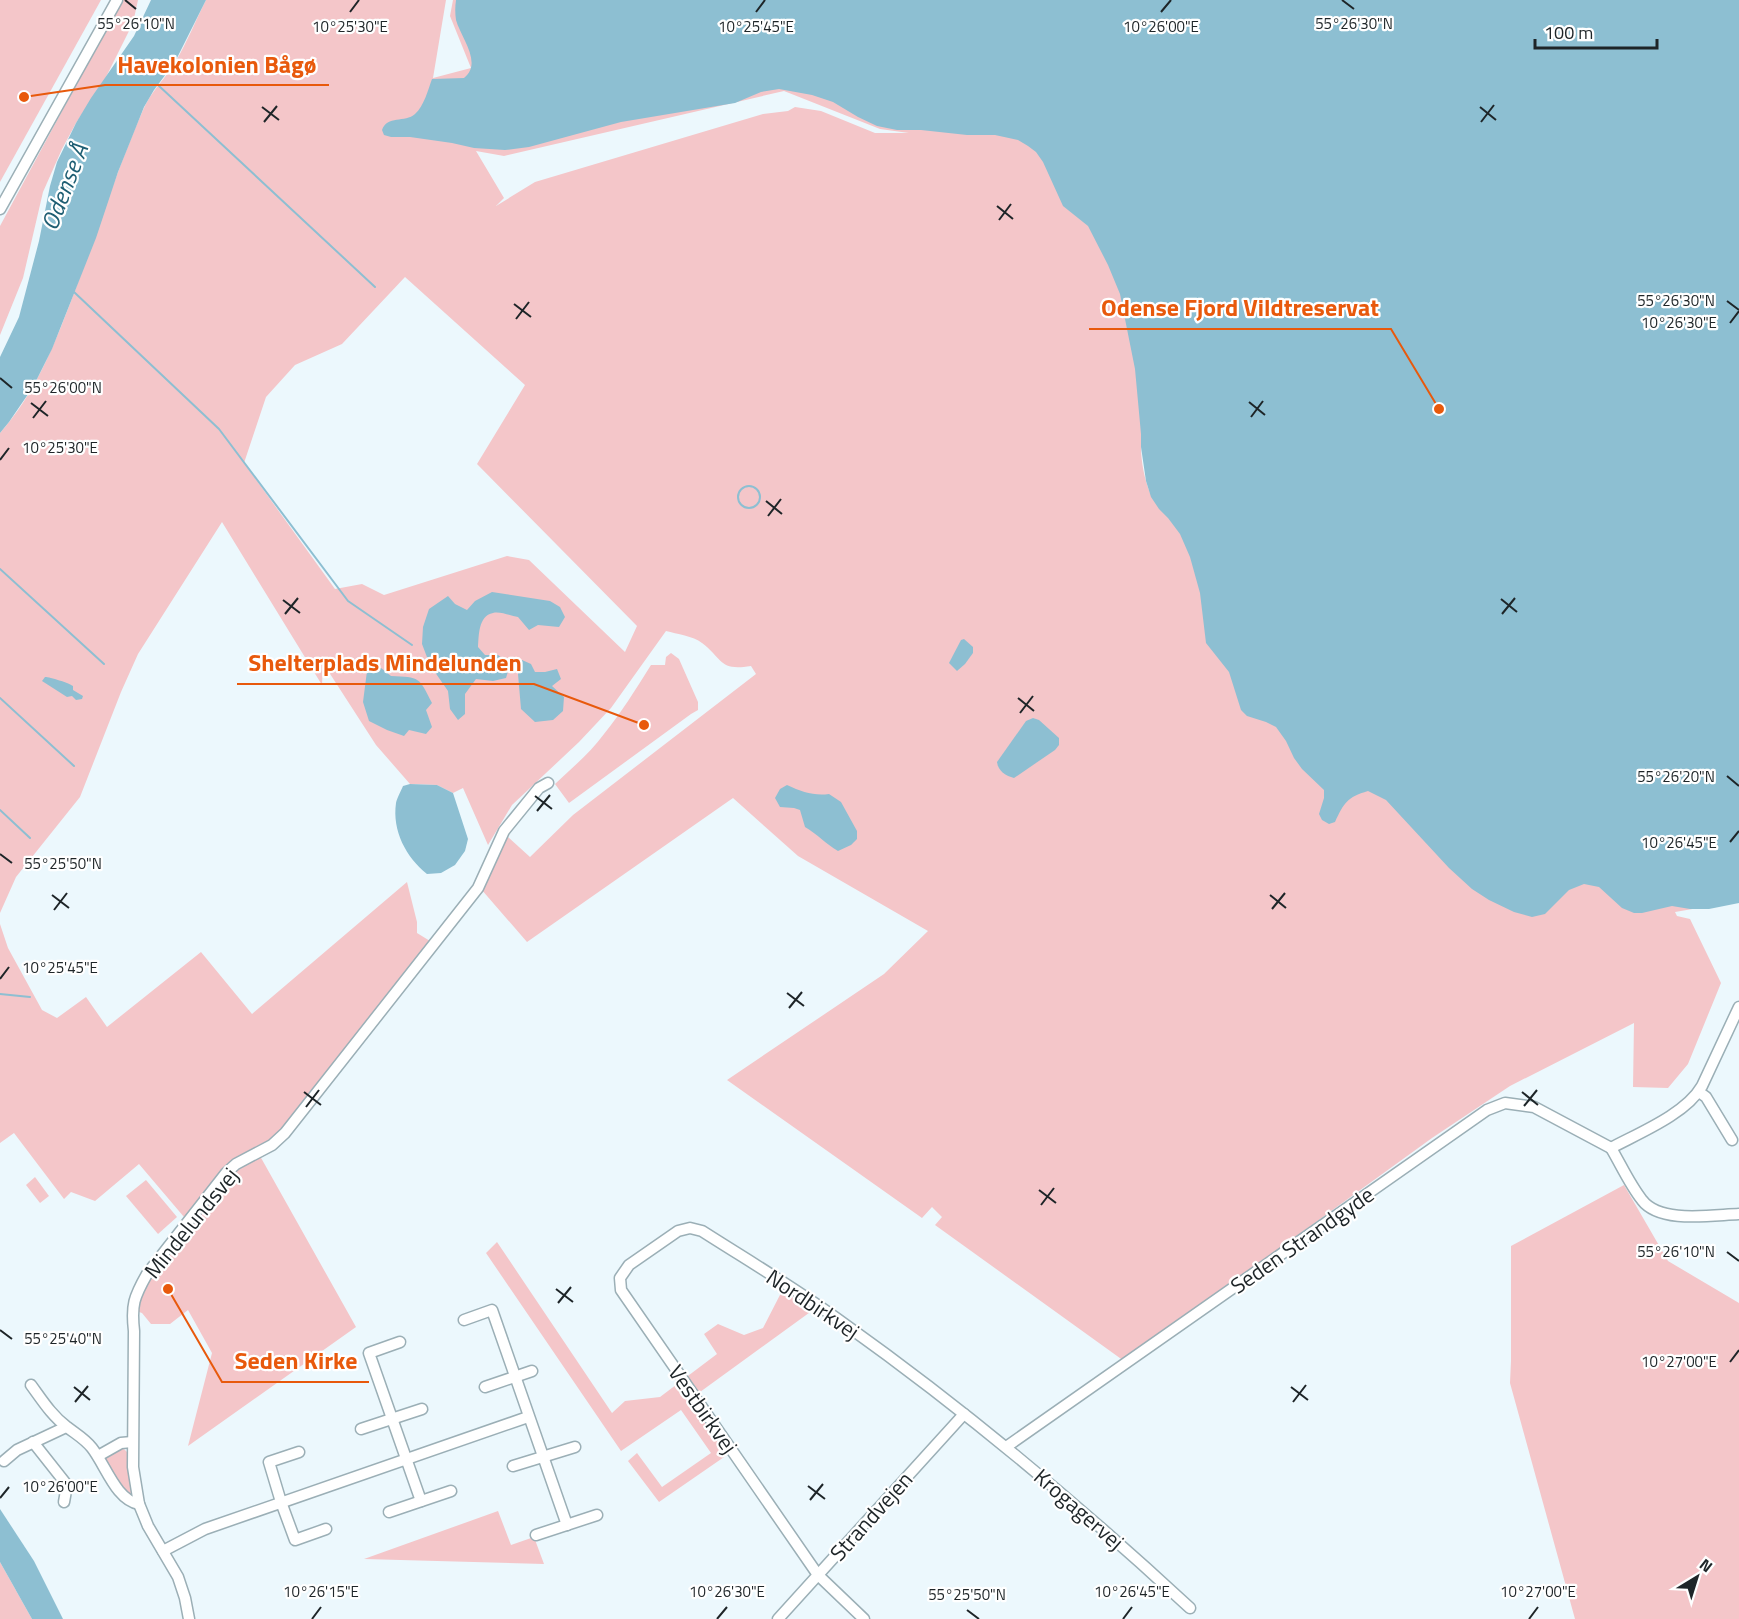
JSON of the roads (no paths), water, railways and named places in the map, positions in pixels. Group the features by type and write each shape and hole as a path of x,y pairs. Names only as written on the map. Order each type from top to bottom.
{"street":[{"path":"0,209 117,0"},
{"name":"Mindelundsvej","path":"189,1619 178,1577 148,1526 139,1504 133,1467 132,1442 133,1304 147,1274 226,1173 236,1164 272,1145 285,1133 478,888 504,831 539,788 548,783"},
{"path":"1739,1008 1699,1092 1681,1109 1611,1148 1642,1201 1657,1212 1672,1216 1739,1214"},
{"path":"1699,1092 1706,1097 1732,1140"},
{"name":"Seden Strandgyde","path":"1006,1447 1487,1110 1505,1103 1534,1107 1611,1148"},
{"name":"Nordbirkvej","path":"653,1248 678,1231 690,1228 702,1232 843,1322 964,1414"},
{"name":"Vestbirkvej","path":"653,1248 624,1271 620,1278 621,1290 818,1575 864,1619"},
{"path":"464,1320 492,1310 567,1525"},
{"path":"400,1342 369,1353 421,1501"},
{"path":"484,1387 532,1371"},
{"path":"31,1385 48,1409 66,1427 83,1438 98,1456 120,1493 130,1502 139,1504"},
{"path":"362,1429 422,1409"},
{"name":"Krogagervej","path":"964,1414 1116,1540 1190,1608"},
{"name":"Strandvejen","path":"778,1619 964,1414"},
{"path":"163,1551 205,1529 528,1417"},
{"path":"4,1461 17,1450 66,1427"},
{"path":"33,1442 67,1485 64,1502"},
{"path":"98,1456 120,1443 132,1442"},
{"path":"513,1466 575,1447"},
{"path":"299,1452 269,1462 281,1502 295,1540 326,1529"},
{"path":"389,1512 451,1491"},
{"path":"536,1535 597,1515"}],"water":[{"name":"Odense Å","path":"151,0 206,0 175,62 144,107 52,349 33,387 0,433 0,357 19,317 57,162 91,98 134,36"},
{"path":"456,0 1739,0 1739,903 1709,909 1672,906 1634,913 1622,908 1599,887 1584,884 1569,890 1545,914 1532,917 1514,912 1472,889 1449,868 1386,800 1368,791 1347,802 1335,822 1329,824 1322,820 1319,814 1324,790 1302,769 1276,727 1247,716 1241,710 1229,672 1206,643 1200,593 1190,557 1180,534 1151,497 1146,481 1135,369 1120,294 1088,226 1063,206 1043,162 1028,146 1018,140 995,135 897,130 877,126 833,102 812,95 779,89 761,92 735,103 621,122 529,147 505,150 474,148 452,143 384,135 382,130 388,122 411,117 418,111 432,79 464,78 469,72 471,58 456,20"},
{"path":"492,592 550,601 560,607 565,617 559,627 538,625 529,630 518,617 496,613 484,618 480,627 478,647 485,655 498,655 510,665 506,678 493,681 476,679 465,694 465,714 458,720 450,709 448,691 430,665 422,644 423,627 429,609 448,596 455,604 467,610 475,601"},
{"path":"964,639 973,647 973,653 957,671 949,663 961,640"},
{"path":"522,660 531,664 535,672 557,669 561,679 552,686 564,697 563,711 553,720 535,722 521,709 518,674"},
{"path":"381,668 391,676 413,678 421,683 432,703 426,710 432,727 426,734 409,730 404,736 369,721 363,702 367,671"},
{"path":"45,677 73,686 73,690 83,696 82,699 67,697 42,681"},
{"path":"1033,718 1039,720 1059,738 1059,745 1014,778 1011,777 1001,770 997,762 1026,721"},
{"path":"437,785 453,793 468,839 465,851 455,865 441,873 427,874 413,860 402,843 396,824 396,803 403,786"},
{"path":"787,785 808,793 829,794 841,802 857,831 857,839 851,845 838,851 805,827 800,810 780,807 775,798 780,789"},
{"path":"0,1509 34,1561 63,1619 32,1619 0,1562"}],"waterway":[{"path":"158,85 375,287"},
{"path":"74,292 219,429 348,601 412,645"},
{"path":"749,486 757,489 760,497 757,505 749,508 741,505 738,497 741,489 749,486"},
{"path":"0,569 104,664"},
{"path":"0,698 74,766"},
{"path":"0,810 30,838"},
{"path":"0,994 30,997"}],"place":[{"name":"Havekolonien Bågø","path":"24,97"},
{"name":"Odense Fjord Vildtreservat","path":"1439,409"},
{"name":"Shelterplads Mindelunden","path":"644,725"},
{"name":"Seden Kirke","path":"168,1289"}]}
